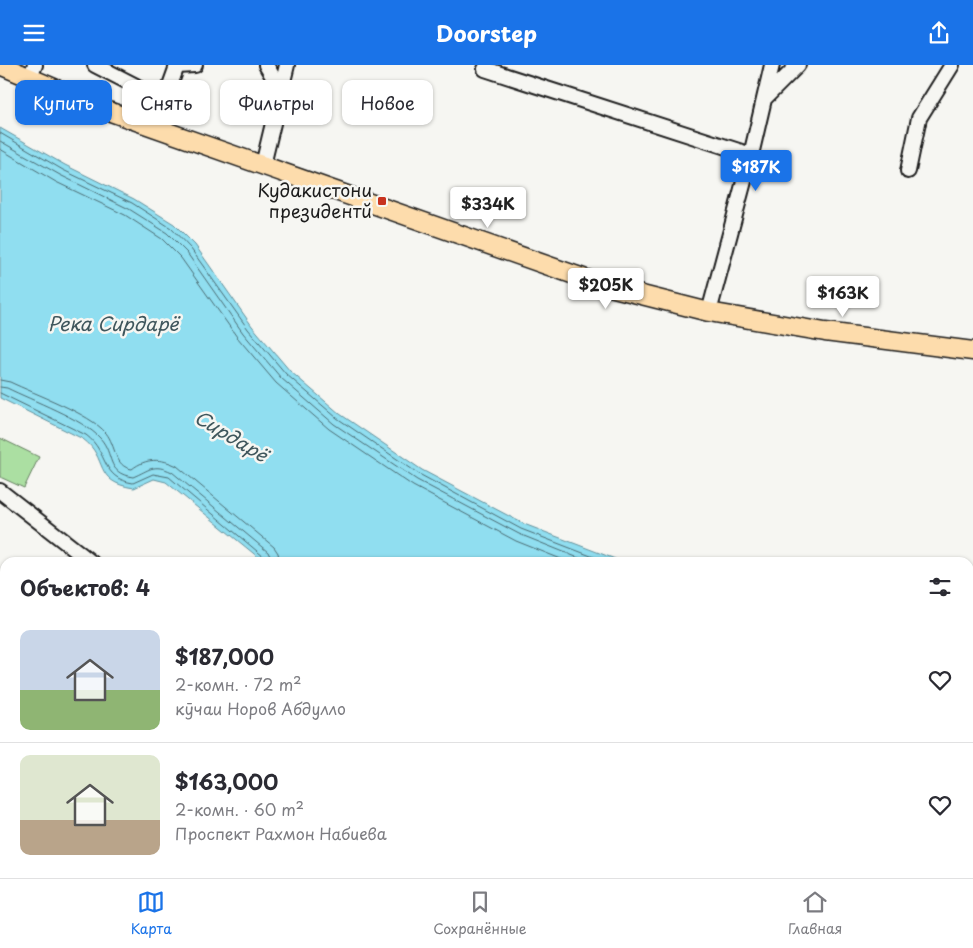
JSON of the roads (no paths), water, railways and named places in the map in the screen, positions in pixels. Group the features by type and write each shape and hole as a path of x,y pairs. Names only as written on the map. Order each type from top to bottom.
{"main road":[{"path":"0,65 32,72 122,113"},
{"path":"0,74 102,117 606,293 703,318 861,344 973,359"},
{"path":"150,125 606,286 709,311 825,332 973,351"}],"street":[{"path":"95,65 124,80"},
{"path":"169,80 177,65 194,65"},
{"path":"266,65 275,80"},
{"path":"283,80 287,65"},
{"path":"709,311 751,155 772,65"},
{"path":"765,98 798,65"},
{"path":"908,171 919,118 952,65"},
{"path":"485,69 751,155"},
{"path":"263,165 272,125"},
{"path":"0,491 84,557"}],"water":[{"name":"Река Сирдарё","path":"0,128 65,165 134,199 174,224 195,245 252,326 290,371 340,414 422,470 524,524 610,557 258,557 166,482 154,479 134,488 121,485 106,475 91,446 83,439 0,398"}],"place":[{"name":"Кудакистони президентй","path":"382,201"}],"water label":[{"name":"Сирдарё","path":"231,436"}]}
